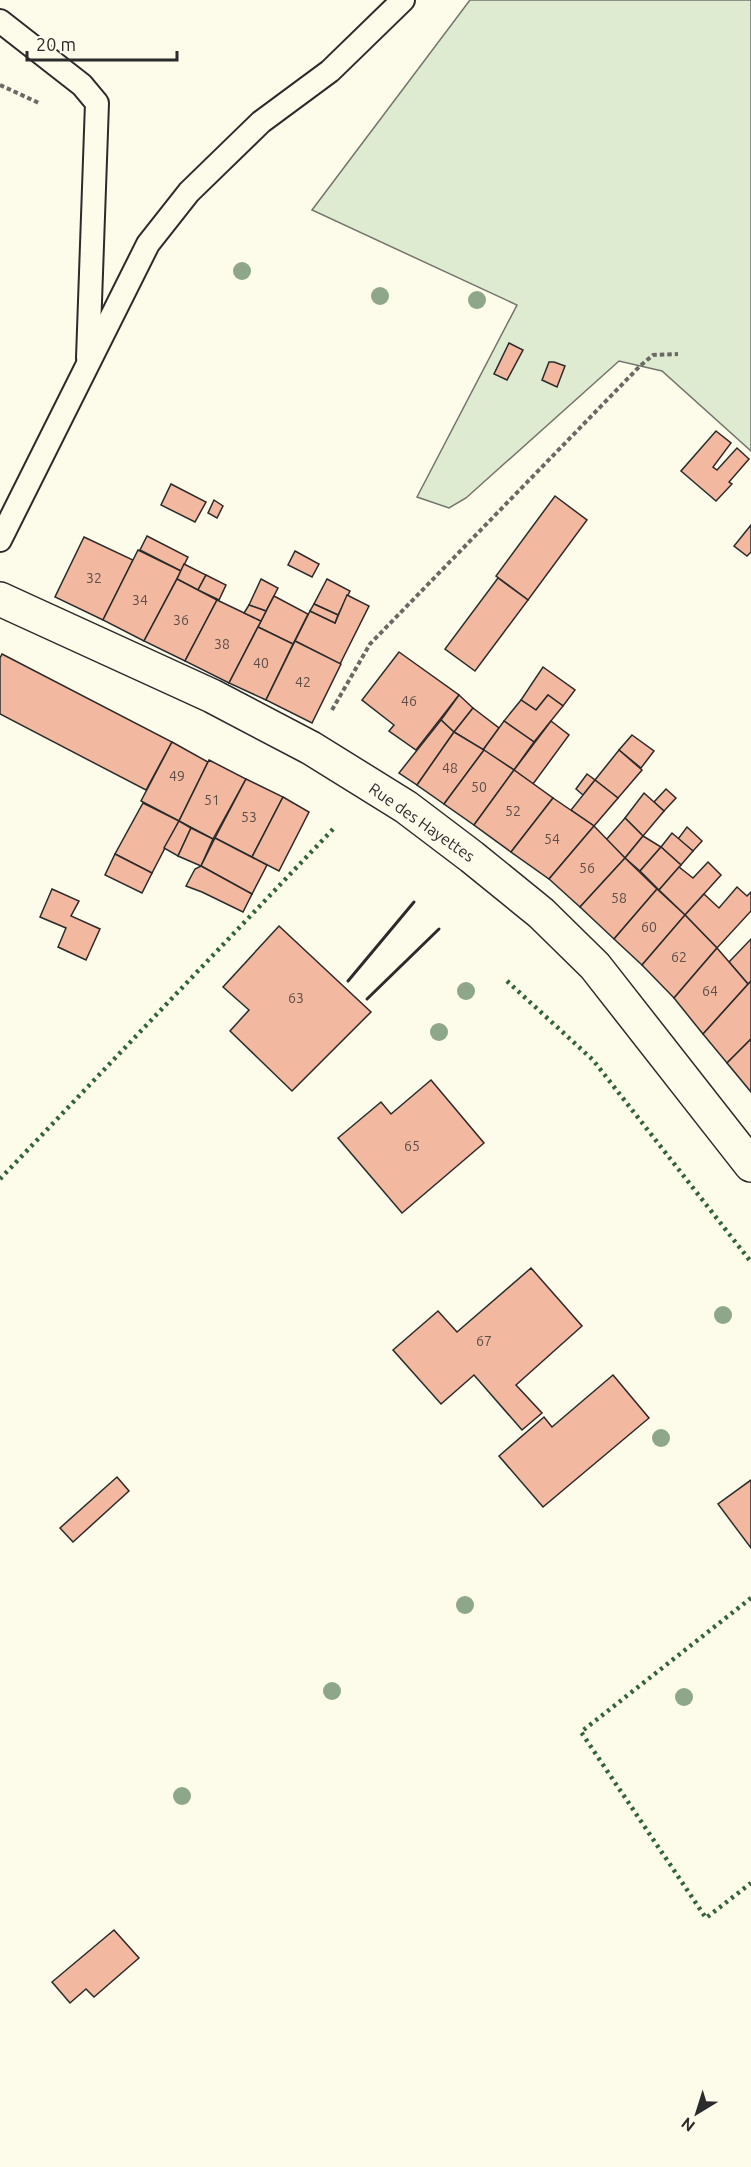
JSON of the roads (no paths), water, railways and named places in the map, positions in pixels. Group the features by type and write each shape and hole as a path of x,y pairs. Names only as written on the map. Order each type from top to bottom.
{"street":[{"name":"Rue des Hayettes","path":"0,599 212,696 311,748 405,807 472,857 541,913 595,966 751,1165"}],"lane":[{"path":"0,540 148,244 189,192 261,122 330,71 403,0"},
{"path":"0,21 82,85 96,103 87,366"}]}
